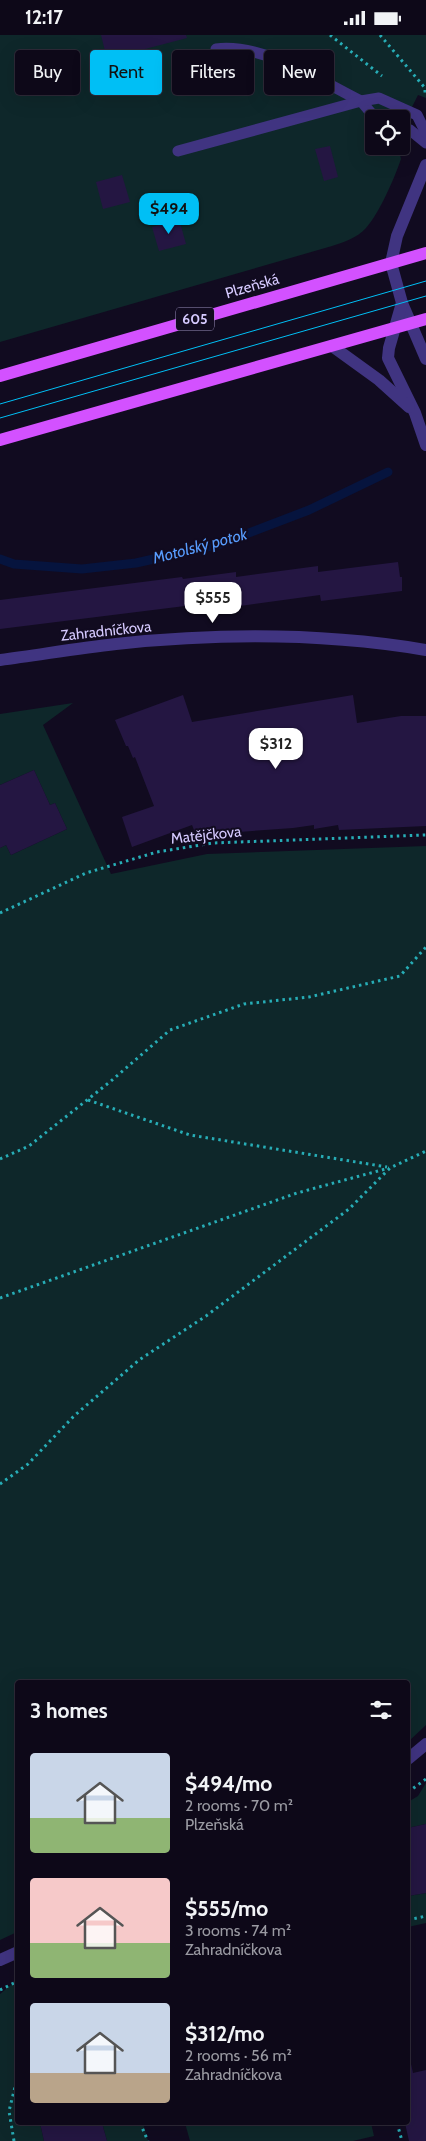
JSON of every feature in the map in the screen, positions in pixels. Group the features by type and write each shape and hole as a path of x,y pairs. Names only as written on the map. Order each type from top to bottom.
{"main road":[{"name":"Plzeňská","path":"0,376 426,253"},
{"path":"0,440 426,319"}],"street":[{"path":"426,165 397,236 391,263 402,303 426,359"},
{"path":"402,303 388,357 416,413 426,445"},
{"path":"332,347 379,380 416,413"},
{"name":"Zahradníčkova","path":"0,660 118,644 226,637 316,637 426,650"},
{"path":"410,1757 426,1744"},
{"path":"0,1960 15,1953"}],"lane":[{"path":"216,49 240,48 271,57 361,101 369,110"},
{"path":"178,151 361,101 379,98 417,115 426,133"},
{"path":"410,130 426,143"}],"path":[{"path":"330,35 388,81"},
{"path":"380,35 425,88 426,98"},
{"name":"Matějčkova","path":"0,913 86,873 157,852 213,843 426,835"},
{"path":"0,1159 29,1146 88,1100 170,1030 244,1004 310,997 400,975 426,947"},
{"path":"88,1100 190,1135 390,1168"},
{"path":"0,1298 297,1193 390,1168 426,1151"},
{"path":"0,1484 28,1465 74,1416 139,1360 206,1316 349,1209 390,1168"},
{"path":"410,1791 426,1779"},
{"path":"410,1920 426,1916"},
{"path":"0,1990 15,1982"},
{"path":"14,2141 8,2111 15,2086"},
{"path":"141,2125 148,2141"},
{"path":"398,2125 402,2141"}],"green space":[{"path":"0,35 426,35 426,98 418,95 410,111 365,110 365,155 400,155 401,159 391,185 376,214 366,228 354,237 332,246 0,342"},
{"path":"73,703 43,725 111,874 207,854 426,846 426,1725 410,1740 410,1680 15,1680 15,1933 0,1940 0,848 6,845 11,855 67,829 55,803 50,805 34,770 0,785 0,714"},
{"path":"426,1783 426,1824 410,1828 410,1801 418,1796"},
{"path":"426,1893 426,1923 410,1927 410,1896"},
{"path":"15,1982 15,2125 40,2125 44,2141 0,2141 0,1994"},
{"path":"103,2125 144,2125 148,2141 107,2141"},
{"path":"186,2125 371,2125 374,2136 353,2141 190,2141"}],"building":[{"path":"101,35 186,35 187,38 141,50 105,50"},
{"path":"330,146 338,177 324,181 315,149"},
{"path":"122,175 130,202 103,209 96,182"},
{"path":"179,219 186,244 159,251 152,227"},
{"path":"398,562 400,577 402,577 402,591 321,601 320,595 240,606 239,602 185,608 185,606 0,629 0,600 182,577 183,579 236,572 236,577 318,566 318,572"},
{"path":"183,695 192,722 353,695 357,723 401,716 426,716 426,826 339,830 338,825 314,829 314,825 196,835 192,825 132,847 122,817 154,806 135,757 133,758 128,746 126,746 115,720"},
{"path":"34,770 50,805 55,803 67,829 11,855 6,845 0,848 0,785"},
{"path":"426,1824 426,1893 410,1896 410,1828"},
{"path":"411,2064 413,2073 426,2070 426,2141 409,2141 405,2125 410,2125"},
{"path":"40,2125 103,2125 107,2141 44,2141"}],"waterway":[{"name":"Motolský potok","path":"0,559 14,564 82,569 136,563 220,544 309,510 388,472"}],"tram line":[{"path":"0,404 426,281"},
{"path":"0,418 426,296"}]}
